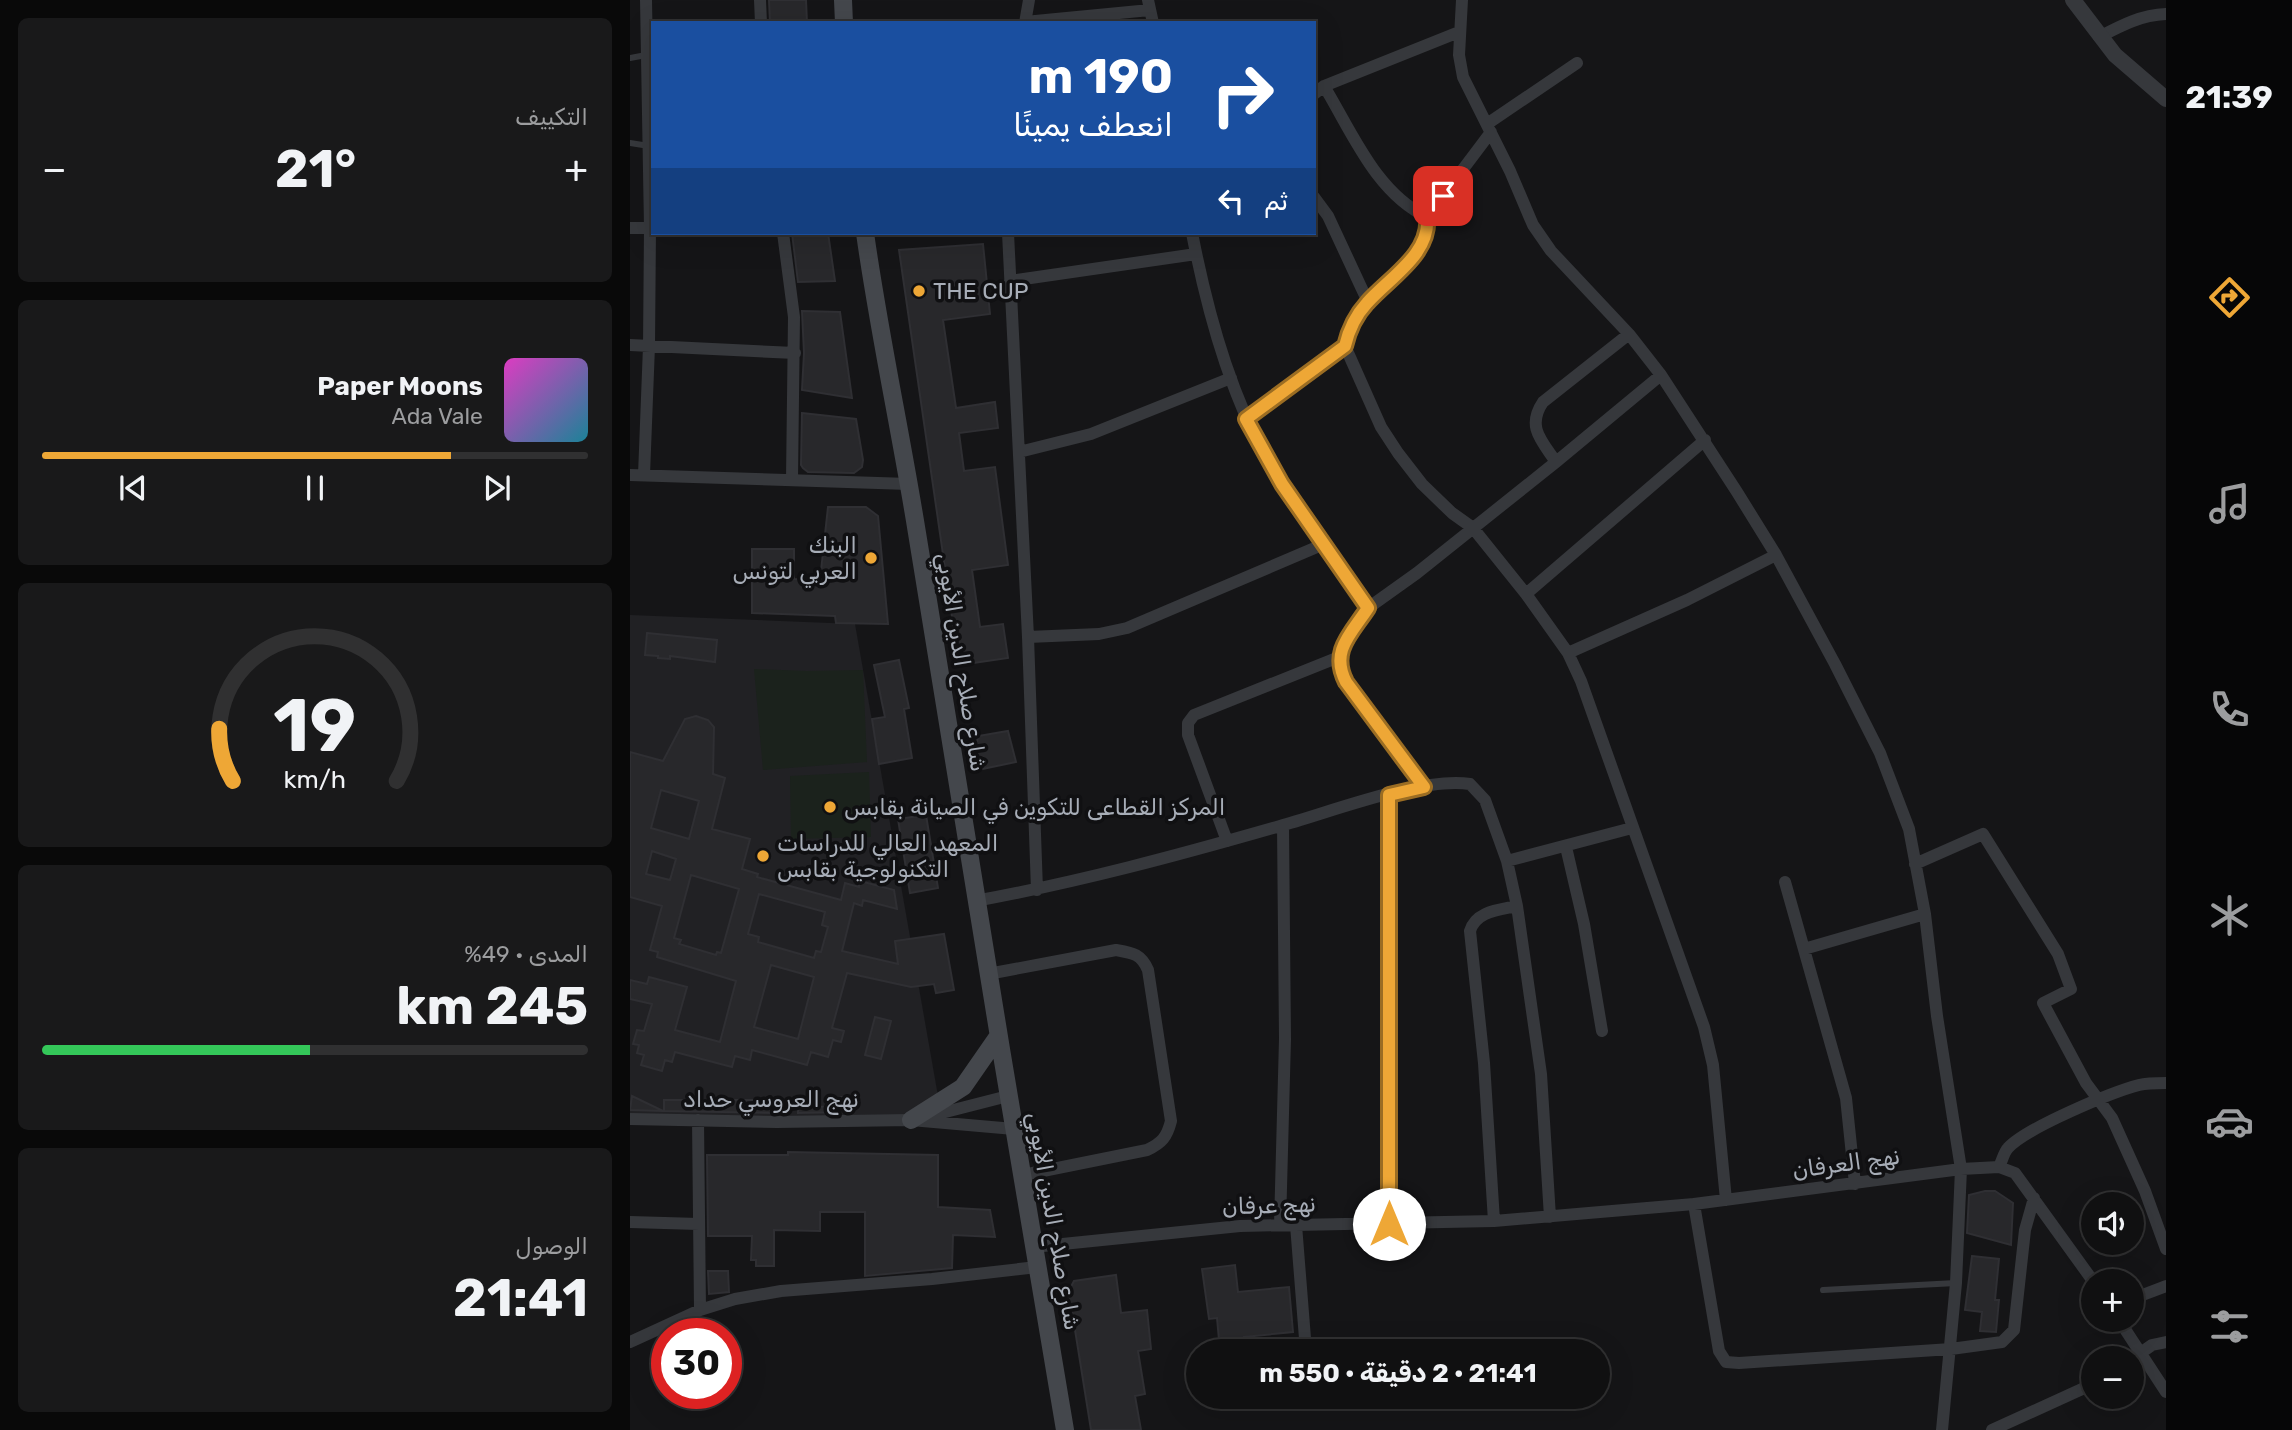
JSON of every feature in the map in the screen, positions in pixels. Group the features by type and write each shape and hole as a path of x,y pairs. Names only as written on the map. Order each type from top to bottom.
{"main road":[{"path":"844,0 844,21"},
{"name":"شارع صلاح الدين الأيوبي","path":"865,235 909,484 997,1038 1023,1175 1065,1430"},
{"path":"911,1120 963,1087 997,1038"}],"street":[{"path":"644,475 651,228 646,0"},
{"path":"760,0 761,21"},
{"path":"1025,21 1029,0"},
{"path":"1462,0 1459,55 1463,77 1533,225 1551,251 1629,334 1661,374 1705,440 1776,555 1880,753 1909,829 1925,914 1937,1016 1961,1169 1956,1283 1942,1430"},
{"path":"2073,0 2115,55 2166,99"},
{"path":"1036,21 1150,11"},
{"path":"2099,37 2134,19 2166,14"},
{"path":"1427,217 1408,206 1384,183 1319,90 1459,32"},
{"path":"1577,63 1489,128 1427,217 1429,227 1421,247 1368,302 1349,329 1345,346 1381,428 1398,453 1422,484 1452,513 1473,528 1526,594 1568,653 1581,681 1704,1027 1713,1065 1726,1200"},
{"path":"1316,200 1328,216 1368,302"},
{"path":"630,228 651,228"},
{"path":"783,235 794,317 792,479"},
{"path":"1007,235 1038,890"},
{"path":"1192,235 1209,309 1246,419 1282,484 1368,608"},
{"path":"1010,281 1196,254"},
{"path":"1556,462 1535,428 1537,411 1543,402 1629,334"},
{"path":"630,345 795,353"},
{"path":"1246,419 1345,346"},
{"path":"1424,787 1346,682 1339,668 1342,647 1368,608 1556,462 1661,374"},
{"path":"1018,452 1091,434 1231,378"},
{"path":"1526,594 1705,440"},
{"path":"630,475 909,484"},
{"path":"1028,637 1089,635 1127,628 1324,544"},
{"path":"1568,653 1676,605 1776,555"},
{"path":"1227,841 1188,735 1188,723 1194,715 1339,657"},
{"path":"975,901 1038,890 1144,864 1389,795 1460,782 1470,784 1485,800 1507,861 1517,906 1541,1074 1550,1217"},
{"path":"1389,795 1389,1224"},
{"path":"1280,1225 1285,1039 1283,826"},
{"path":"1507,861 1632,828"},
{"path":"1915,864 1983,834 2058,954 2071,989 2043,1003 2085,1083 2112,1118 2145,1191 2166,1249"},
{"path":"1566,847 1584,924 1602,1031"},
{"path":"1785,882 1846,1097 1855,1184"},
{"path":"1494,1221 1484,1063 1470,931 1476,918 1483,914 1517,906"},
{"path":"1804,949 1925,914"},
{"path":"988,975 1116,950 1130,952 1143,959 1148,970 1171,1121 1168,1135 1160,1144 1147,1150 1023,1175"},
{"path":"2084,1269 2015,1172 1999,1167 2006,1149 2018,1139 2100,1100 2140,1085 2166,1083"},
{"path":"911,1120 1009,1096"},
{"name":"نهج العروسي حداد","path":"630,1119 777,1122 911,1120"},
{"path":"698,1120 700,1310"},
{"path":"911,1120 1014,1129"},
{"name":"نهج العرفان","path":"1550,1217 1693,1205 1961,1169 1999,1167"},
{"path":"1693,1205 1719,1351 1726,1362 1739,1363 1951,1349 2002,1342 2014,1330 2025,1230 2034,1198"},
{"name":"نهج عرفان","path":"1033,1247 1176,1231 1280,1225 1494,1221 1550,1217"},
{"path":"630,1222 699,1224"},
{"path":"1296,1225 1305,1339"},
{"path":"630,1342 700,1310 736,1299 781,1291 932,1279 1037,1267"},
{"path":"2144,1294 2166,1286"},
{"path":"2144,1350 2166,1342"},
{"path":"2144,1366 2166,1392"},
{"path":"1992,1430 2081,1389"}],"lane":[{"path":"630,58 646,55"},
{"path":"630,143 649,146"},
{"path":"1824,1290 1956,1283"}],"shaded area":[{"name":"المعهد العالي للدراسات التكنولوجية بقابس","path":"630,615 855,624 938,1096 921,1119 630,1114"},
{"path":"754,669 863,670 867,762 763,770"},
{"name":"المركز القطاعى للتكوين في الصيانة بقابس","path":"869,772 871,837 791,839 790,776"}],"building":[{"path":"769,0 806,0 807,21 770,21"},
{"path":"792,235 828,235 835,281 798,282"},
{"path":"983,244 990,314 943,320 956,408 995,402 998,428 959,433 964,471 995,467 1008,565 972,570 980,627 1003,624 1008,658 959,665 899,250"},
{"path":"802,311 840,312 852,398 802,390"},
{"path":"802,413 856,419 862,467 854,473 808,472 803,468"},
{"path":"828,507 866,507 878,516 888,624 836,623 835,616 752,613 752,549 794,549 794,579 820,580"},
{"path":"647,633 717,640 715,662 645,655"},
{"path":"899,660 909,708 904,709 912,758 879,764 872,719 885,717 874,665"},
{"path":"696,716 708,720 714,727 713,774 725,778 712,829 750,839 742,869 758,874 757,877 841,900 845,883 859,887 860,881 894,890 897,909 863,900 862,906 854,903 842,951 898,964 895,941 944,934 954,990 936,993 934,984 911,987 847,973 832,1028 844,1031 841,1042 833,1040 828,1057 811,1052 807,1065 752,1050 750,1060 735,1056 732,1067 675,1052 672,1062 665,1060 662,1071 641,1065 644,1055 637,1053 639,1045 633,1044 637,1030 644,1031 652,1004 630,999 630,980 647,984 649,977 687,987 675,1030 720,1042 736,981 657,957 658,952 650,950 662,906 630,897 630,752 663,761 685,719","holes":["661,790 699,801 689,839 651,828","652,851 676,859 670,880 646,874","691,875 739,889 721,953 717,952 716,955 679,944 681,940 674,938","759,894 825,912 822,925 828,927 821,952 816,951 814,958 758,942 759,937 748,934","771,965 814,977 798,1039 754,1027"]},
{"path":"1008,731 1016,762 982,769 975,756 978,736"},
{"path":"926,815 938,888 910,893 898,819"},
{"path":"875,1017 891,1021 881,1059 865,1055"},
{"path":"632,1096 663,1111 630,1110"},
{"path":"832,1097 845,1097 844,1112 798,1113 798,1106 831,1107"},
{"path":"664,1100 754,1100 754,1104 779,1105 779,1113 664,1111"},
{"path":"788,1152 938,1155 938,1207 990,1210 995,1237 953,1235 952,1268 865,1276 865,1212 820,1212 820,1231 774,1230 774,1266 756,1266 756,1260 751,1260 752,1236 708,1236 707,1155 788,1155"},
{"path":"1995,1191 2013,1203 2011,1245 1967,1233 1969,1195"},
{"path":"1972,1256 1999,1259 1995,1300 1999,1300 1996,1332 1980,1331 1982,1312 1965,1310"},
{"path":"1235,1265 1238,1292 1289,1287 1293,1332 1244,1339 1219,1339 1217,1318 1209,1319 1202,1269"},
{"path":"708,1271 728,1271 729,1292 709,1294"},
{"path":"1116,1275 1121,1313 1147,1310 1151,1349 1138,1351 1145,1394 1135,1396 1141,1430 1091,1430 1067,1294 1074,1281"}],"place":[{"name":"THE CUP","path":"919,291"},
{"name":"البنك العربي لتونس","path":"871,558"},
{"name":"المركز القطاعى للتكوين في الصيانة بقابس","path":"830,807"},
{"name":"المعهد العالي للدراسات التكنولوجية بقابس","path":"763,856"}],"route":[{"path":"1389,1224 1389,795 1424,787 1346,682 1339,668 1342,647 1368,608 1282,484 1246,419 1345,346 1349,329 1357,315 1421,247 1429,227 1427,217 1443,196"}]}
